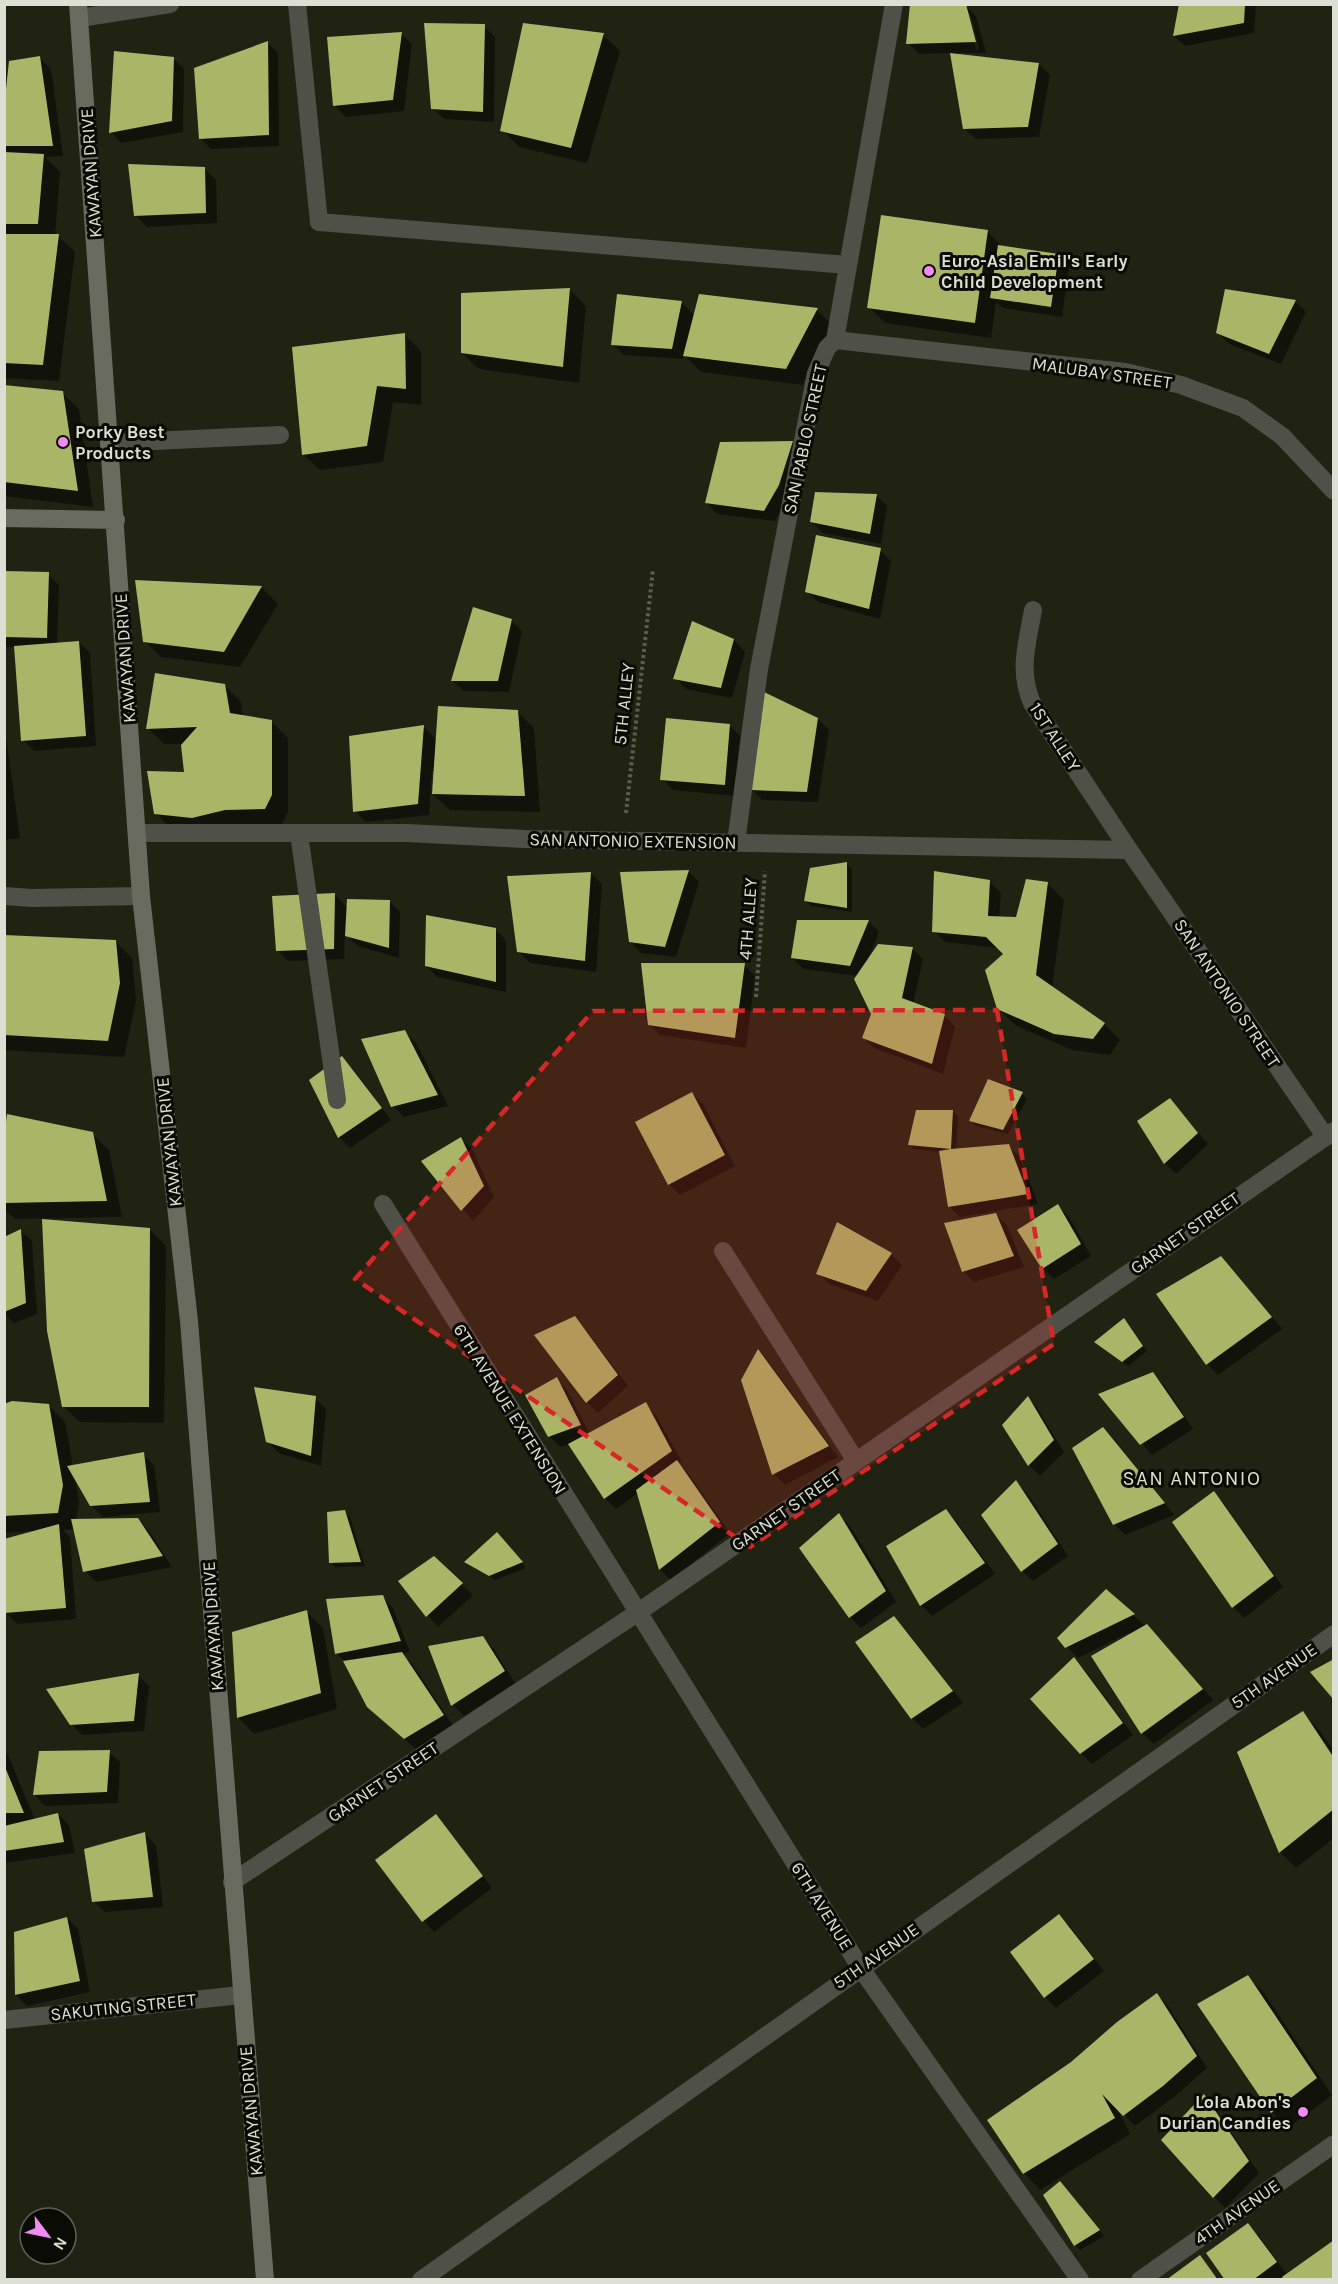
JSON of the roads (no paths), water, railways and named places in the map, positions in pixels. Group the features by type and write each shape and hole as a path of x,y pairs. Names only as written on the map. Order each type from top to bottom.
{"street":[{"path":"79,11 170,4"},
{"path":"297,4 319,222 848,265"},
{"name":"SAN PABLO STREET","path":"736,843 759,669 816,373 827,348 835,340 894,4"},
{"name":"KAWAYAN DRIVE","path":"79,11 141,896 189,1321 265,2280"},
{"name":"MALUBAY STREET","path":"835,340 1125,372 1181,384 1243,408 1282,436 1332,484"},
{"path":"110,443 280,435"},
{"path":"4,518 116,520"},
{"name":"1ST ALLEY","path":"1033,610 1023,674 1025,688 1032,703 1129,850"},
{"name":"SAN ANTONIO EXTENSION","path":"137,833 407,833 622,841 1129,850"},
{"path":"299,834 338,1100"},
{"name":"SAN ANTONIO STREET","path":"1129,850 1329,1134"},
{"path":"4,896 32,898 141,896"},
{"name":"GARNET STREET","path":"232,1882 637,1613 1329,1134"},
{"name":"6TH AVENUE EXTENSION","path":"383,1204 637,1613"},
{"path":"723,1251 856,1461"},
{"name":"6TH AVENUE","path":"637,1613 860,1967 1080,2280"},
{"name":"5TH AVENUE","path":"421,2280 860,1967 1334,1634"},
{"name":"SAKUTING STREET","path":"4,2020 241,1995"},
{"name":"4TH AVENUE","path":"1140,2280 1334,2144"}],"place":[{"name":"Euro-Asia Emil's Early Child Development","path":"929,271"},
{"name":"Porky Best Products","path":"63,442"},
{"name":"Lola Abon's Durian Candies","path":"1303,2112"}],"district":[{"name":"SAN ANTONIO","path":"1192,1478"}]}
